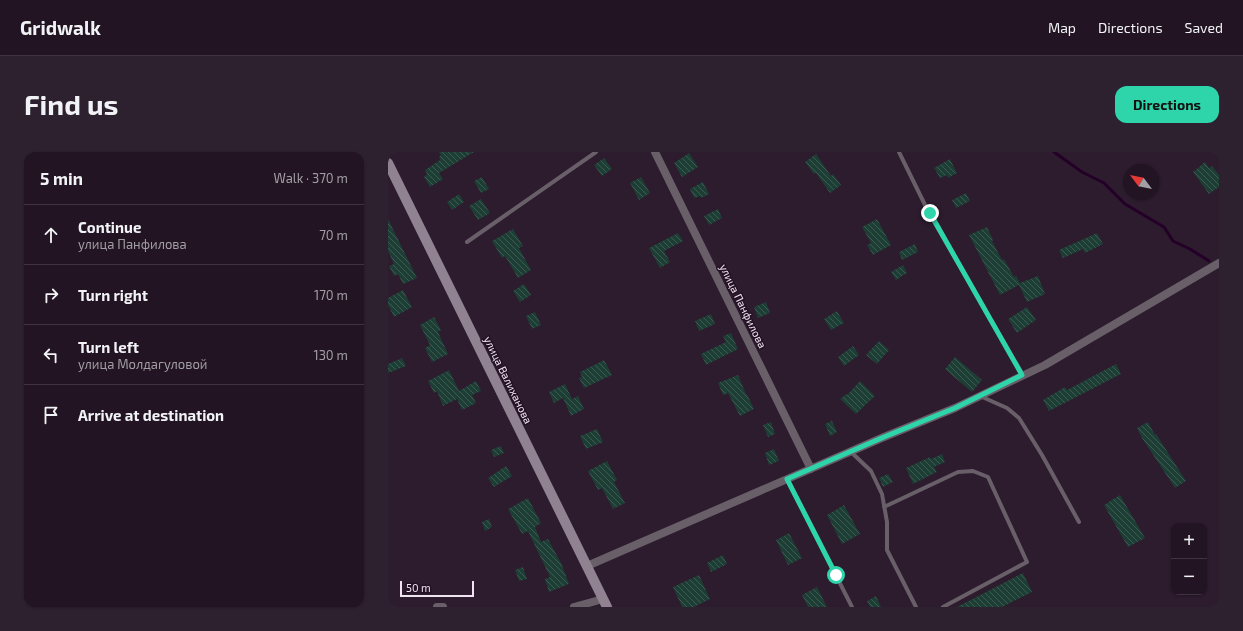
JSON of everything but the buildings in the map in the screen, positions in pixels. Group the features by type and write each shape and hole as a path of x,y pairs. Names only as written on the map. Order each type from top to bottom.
{"main road":[{"name":"улица Валиханова","path":"388,163 605,603"}],"street":[{"name":"улица Панфилова","path":"655,152 811,469"},
{"path":"586,566 955,408 1045,365 1219,263"},
{"path":"574,607 605,603"},
{"path":"437,607 443,607"}],"lane":[{"path":"467,242 596,152"},
{"path":"899,152 930,213 1022,375"},
{"path":"980,396 1007,408 1019,418 1042,455 1079,522"},
{"path":"851,452 871,471 882,494 887,522 887,550 916,607"},
{"path":"884,507 958,472 973,471 988,477 1028,562 944,607"},
{"path":"787,479 852,607"}],"waterway":[{"path":"1054,152 1082,172 1104,183 1125,204 1164,227 1173,241 1190,249 1209,261"}],"route":[{"path":"836,575 787,479 955,408 1022,375 930,213"}]}
